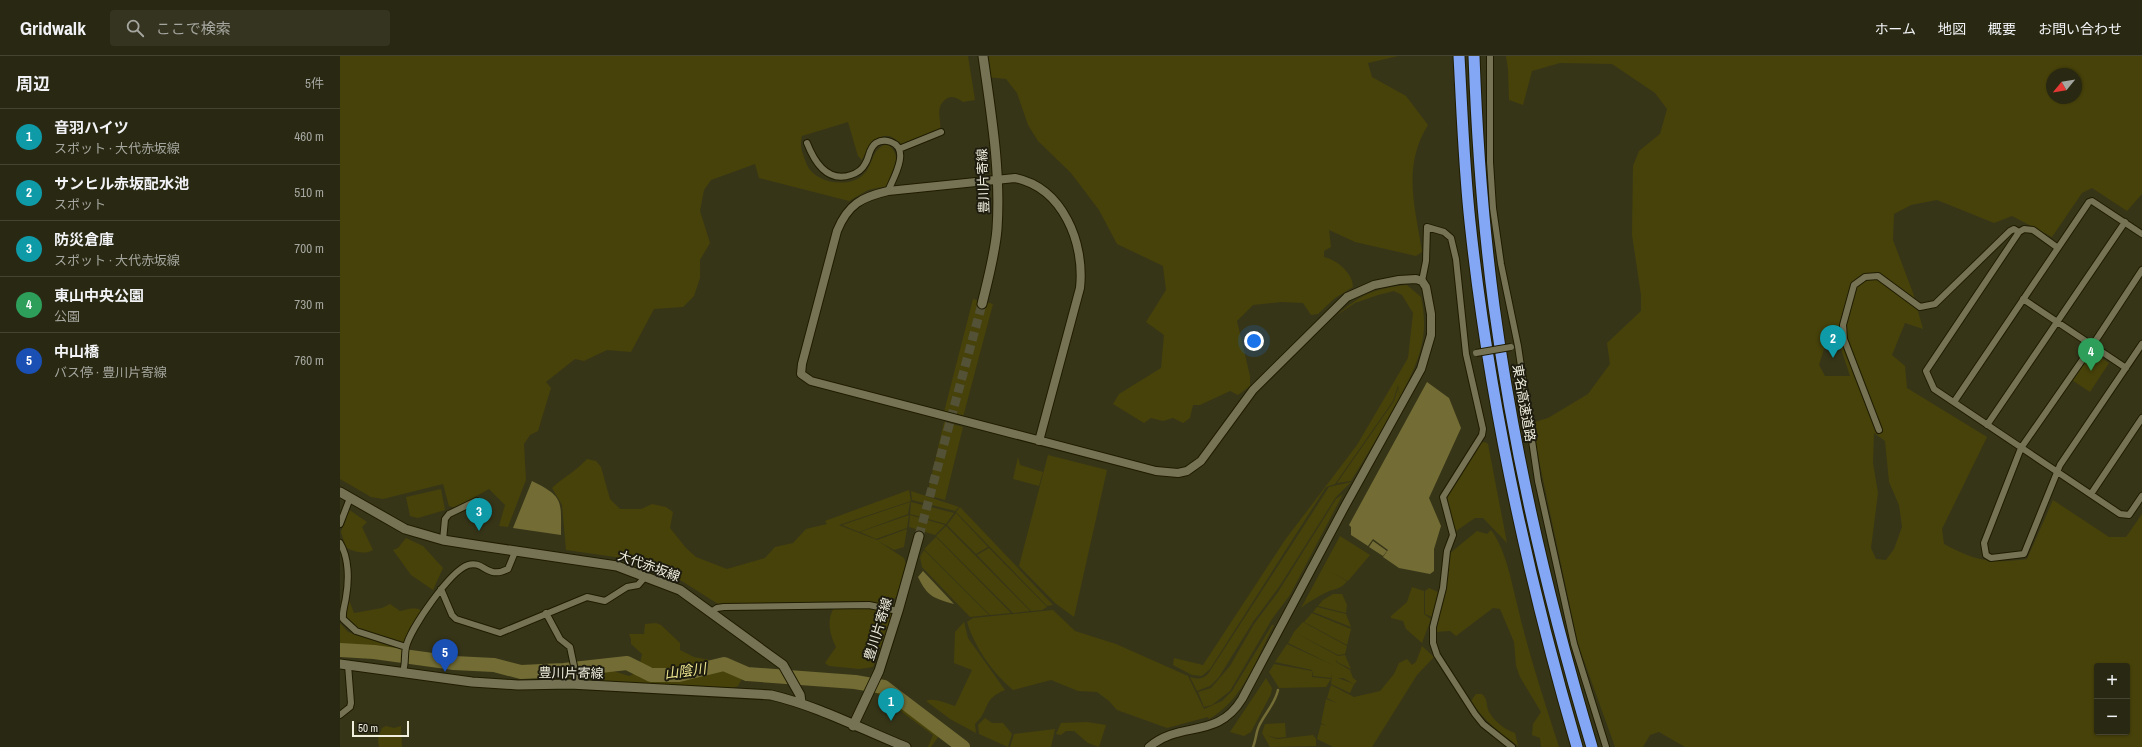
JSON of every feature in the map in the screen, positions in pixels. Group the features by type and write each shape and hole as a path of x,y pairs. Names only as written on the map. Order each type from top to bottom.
{"highway":[{"name":"東名高速道路","path":"1459,56 1470,221 1495,397 1529,567 1550,651 1577,747"},
{"name":"東名高速道路","path":"1474,56 1477,127 1484,219 1494,306 1508,394 1542,563 1562,647 1592,747"}],"main road":[{"name":"豊川片寄線","path":"982,304 993,258 997,230 998,204 995,141 983,56"},
{"name":"大代赤坂線","path":"340,492 405,530 443,540 515,552 617,566 680,590 741,636 783,665 801,699"},
{"name":"豊川片寄線","path":"853,726 866,694 879,671 919,536"},
{"name":"豊川片寄線","path":"344,664 480,682 518,685 578,685 730,691 801,699"},
{"path":"801,699 853,726 906,747"}],"street":[{"path":"1490,56 1489,131 1493,208 1501,264 1518,346 1538,481 1574,644 1606,747"},
{"path":"899,149 940,132"},
{"path":"806,143 817,164 825,172 835,177 858,172 866,164 871,148 878,142 886,140 894,142 899,149 901,156 888,191"},
{"path":"1039,441 1080,288 1082,275 1080,251 1066,217 1043,190 1025,180 997,178 888,191 869,195 861,199 848,211 843,218 838,231 802,364 801,374 811,381 1156,472 1167,474 1187,471 1201,461 1208,454 1253,390 1347,297 1374,285 1416,279 1422,282 1429,293 1431,335 1421,369 1345,506 1242,699 1233,712 1220,722 1203,728 1170,734 1149,747"},
{"path":"1954,402 2089,202 2092,200 2142,234"},
{"path":"1987,425 2125,222"},
{"path":"1422,282 1426,261 1427,227 1444,232 1451,238 1456,259 1466,354 1483,429 1482,435 1443,497 1453,535 1446,555 1444,588 1433,627 1433,643 1437,654 1475,714 1483,724 1512,747"},
{"path":"1879,430 1844,339 1843,325 1854,285 1865,277 1878,276 1920,307 1935,304 2010,231 2014,229 2019,232"},
{"path":"2058,248 2033,230 2024,229 2019,232 1926,370 1934,389 2124,515 2132,511 2142,496"},
{"path":"2142,270 2092,346 2021,448 1984,543 1984,552 1991,558 2024,554 2060,465 2142,344"},
{"path":"2023,300 2126,368"},
{"path":"1466,354 1518,346"},
{"path":"2091,494 2142,418"},
{"path":"340,524 350,498"},
{"path":"443,540 445,519 449,514 476,501"},
{"path":"340,543 347,558 346,597 342,611 343,619 356,631 406,648"},
{"path":"403,671 405,666 406,648 413,632 441,589 454,575 468,565 475,564 493,573 500,573 508,569 515,552"},
{"path":"441,589 452,615 456,619 496,632 505,631 587,597 605,601 627,587 638,585 645,577"},
{"path":"711,612 717,608 724,607 869,605 898,611"},
{"path":"546,613 560,640 570,648 578,685"},
{"path":"340,715 350,707 351,703 344,664"}],"shaded area":[{"path":"340,56 968,56 975,100 963,102 959,99 950,97 946,99 942,102 939,110 940,132 900,145 895,139 889,136 884,136 873,143 862,160 858,156 848,122 802,136 801,147 807,165 817,176 832,182 848,182 856,180 862,176 869,167 875,154 882,146 887,144 895,153 896,163 887,186 868,190 849,201 759,178 755,164 711,180 704,190 700,211 710,243 700,260 700,278 694,296 683,307 654,309 631,352 607,350 584,361 575,359 546,382 551,388 538,431 530,435 524,444 526,480 508,527 499,526 505,505 489,489 455,508 449,506 443,484 383,499 371,497 340,479"},
{"path":"984,56 1398,56 1368,63 1372,77 1406,96 1428,125 1415,156 1413,172 1414,203 1422,252 1416,256 1355,242 1329,230 1331,247 1324,251 1324,257 1339,264 1347,272 1353,287 1335,298 1318,314 1311,315 1303,303 1281,302 1253,305 1237,321 1250,376 1250,386 1238,395 1230,391 1200,405 1193,405 1190,418 1183,423 1173,418 1163,421 1151,418 1144,423 1113,404 1119,394 1161,368 1164,335 1146,322 1166,290 1163,266 1117,244 1099,210 1071,173 1038,141 1028,125 1017,93 1006,79 987,77"},
{"path":"1506,56 2142,56 2142,194 2127,211 2092,188 2082,193 2052,237 2012,216 1994,223 1937,200 1911,205 1894,214 1893,240 1913,293 1923,329 1905,323 1892,355 1905,366 1907,388 1987,437 1942,529 1944,544 1975,558 1984,560 2004,561 2027,559 2053,500 2109,537 2126,537 2142,514 2142,747 1685,747 1659,732 1650,735 1643,747 1615,747 1578,644 1531,423 1548,418 1588,394 1610,364 1607,343 1641,311 1641,295 1632,235 1633,166 1639,151 1660,134 1667,109 1655,93 1612,64 1560,63 1532,71 1523,105 1509,100","holes":["1830,339 1839,343 1850,376 1825,376 1819,365 1824,349","1874,433 1885,441 1889,482 1899,505 1902,527 1894,549 1886,560 1876,559 1871,548 1878,493 1873,463"]},
{"path":"1407,285 1421,297 1424,325 1421,349 1400,398 1398,385 1393,401 1335,484 1326,487 1210,669 1202,676 1192,675 1173,665 1174,658 1203,665 1285,540 1357,445 1408,358 1413,313 1402,295 1394,291 1378,295 1355,303 1337,315 1369,293 1386,288"},
{"path":"973,299 993,304 963,417 944,412"},
{"path":"2092,352 2109,363 2090,392 2072,380"},
{"path":"1427,382 1449,398 1461,428 1429,498 1441,526 1434,549 1434,571 1430,574 1399,568 1383,557 1388,550 1373,539 1368,546 1351,535 1351,527 1349,525"},
{"path":"1398,388 1400,398 1394,410 1351,481 1337,483 1394,401"},
{"path":"944,422 963,427 945,500 927,495"},
{"path":"1485,442 1488,444 1507,543 1483,518 1475,518 1456,531 1447,504 1446,497 1481,443"},
{"path":"1048,455 1107,470 1074,617 1055,603 1019,566"},
{"path":"1018,457 1020,465 1043,472 1039,486 1013,479"},
{"path":"587,459 596,461 601,467 610,499 620,509 641,509 652,504 666,507 673,512 670,528 686,548 696,557 727,569 765,558 775,547 793,543 806,529 827,524 825,521 909,490 911,501 839,525 877,540 907,529 904,547 894,550 878,541 904,558 906,564 896,597 885,605 864,601 718,604 680,580 646,564 615,557 566,550 562,505 552,488"},
{"path":"532,481 550,491 558,501 561,514 561,535 513,528"},
{"path":"1351,482 1336,497 1279,587 1253,622 1219,677 1210,686 1197,691 1190,677 1199,678 1208,674 1329,487"},
{"path":"441,489 445,510 418,518 410,516 406,497"},
{"path":"911,491 959,507 955,511 912,500"},
{"path":"1343,494 1290,595 1272,619 1230,691 1212,705 1204,707 1198,692 1211,688 1230,666 1254,624 1278,592 1336,499"},
{"path":"910,502 908,514 859,532 842,525"},
{"path":"911,502 954,513 946,524 910,514"},
{"path":"960,507 1053,605 1047,606 956,512"},
{"path":"348,509 367,522 362,527 373,550 370,552 357,552 346,548 341,532"},
{"path":"956,513 988,547 976,554 947,525"},
{"path":"909,515 907,528 876,539 860,532"},
{"path":"910,515 945,525 935,535 909,527"},
{"path":"946,526 1030,611 1013,613 936,536"},
{"path":"1491,530 1501,547 1504,556 1531,658 1559,747 1541,747 1540,738 1532,735 1533,724 1541,712 1520,677 1516,666 1514,642 1500,609 1493,608 1456,636 1450,631 1435,632 1449,554 1477,531 1487,534"},
{"path":"1340,536 1370,555 1348,581 1331,572 1347,581 1345,584 1328,591 1301,608"},
{"path":"936,537 1011,613 990,615 924,549"},
{"path":"406,538 423,546 443,568 433,590 411,575 393,550 398,548"},
{"path":"1373,541 1387,551 1383,556 1369,547"},
{"path":"989,548 1047,607 1042,610 1031,611 977,555"},
{"path":"924,550 989,615 970,617 922,567 920,557"},
{"path":"923,571 954,604 936,598 928,593 918,577"},
{"path":"1412,587 1424,591 1424,614 1431,619 1422,643 1406,629 1403,621 1391,618 1391,616 1407,602"},
{"path":"1429,588 1438,592 1432,617 1425,614 1425,591"},
{"path":"1333,594 1342,594 1347,605 1346,613 1318,606 1323,600"},
{"path":"349,600 354,613 382,608 390,604 400,611 415,608 423,612 405,645 357,629 344,617"},
{"path":"1317,607 1346,614 1351,627 1313,612"},
{"path":"834,608 873,608 880,609 892,616 873,667 859,669 829,666 825,663 836,647 830,628 830,617"},
{"path":"1053,610 1075,631 1116,644 1188,676 1204,709 1222,701 1232,691 1272,625 1274,625 1255,664 1240,690 1221,711 1209,719 1208,717 1167,728 1117,710 1109,701 1097,692 1078,691 1051,680 1013,690 1005,683 985,659 970,632 967,622 973,618"},
{"path":"1312,613 1351,629 1347,645 1304,622"},
{"path":"964,622 968,638 1005,690 992,697 989,701 980,719 975,724 976,733 950,719 926,701 937,700 955,706 972,670 954,663 955,632"},
{"path":"1303,622 1347,646 1345,654 1338,655 1294,632"},
{"path":"340,623 348,632 403,650 340,646"},
{"path":"656,623 661,625 680,643 680,650 694,657 720,662 671,670 640,664 642,654 631,644 629,634 644,634 645,624"},
{"path":"1294,632 1338,656 1345,655 1351,669 1337,662 1337,660 1336,662 1350,670 1353,678 1357,681 1350,693 1331,684 1332,678 1313,676 1312,670 1275,662 1287,644 1335,666 1288,643","holes":["1338,678 1343,678 1354,684"]},
{"path":"1422,646 1434,657 1417,675 1372,747 1333,747 1317,739 1321,724 1327,726 1321,723 1326,699 1337,703 1327,698 1331,685 1354,697 1380,691 1394,674 1399,663 1407,659 1412,665 1416,662"},
{"path":"1274,664 1312,671 1312,677 1331,679 1326,687 1279,688 1269,672"},
{"path":"720,666 734,672 742,679 738,686 733,688 649,687 580,682 578,671 610,670 629,676 639,672 649,675 670,676 690,674"},
{"path":"1266,678 1272,688 1271,694 1251,732 1244,736 1230,732"},
{"path":"879,688 941,733 931,747 928,747 933,735 876,693"},
{"path":"1476,694 1482,694 1484,696 1489,712 1497,722 1507,730 1515,733 1518,746 1492,726 1476,708 1471,701"},
{"path":"985,718 992,723 1003,723 1012,734 1008,747 979,734 978,725"},
{"path":"1087,722 1106,725 1099,747 1088,743 1074,731 1066,731 1061,735 1056,734 1061,723"},
{"path":"1285,723 1286,737 1277,738 1266,735 1277,739 1313,735 1316,739 1316,746 1270,747 1262,733 1265,724"},
{"path":"386,726 394,728 401,726 402,747 379,747 378,739 382,728"},
{"path":"1055,729 1051,747 1010,747 1014,734"}],"waterway":[{"name":"山陰川","path":"340,650 374,652 454,663 494,665 521,672 564,670 627,663 651,675 679,675 724,664 747,674 855,682 884,687 963,747"},
{"path":"1253,747 1261,721 1275,700 1278,690"}],"tunnel":[{"path":"919,536 982,304"}],"place":[{"name":"サンヒル赤坂配水池","path":"1833,358"},
{"name":"東山中央公園","path":"2091,371"},
{"name":"防災倉庫","path":"479,531"},
{"name":"中山橋","path":"445,672"},
{"name":"音羽ハイツ","path":"891,721"}]}
